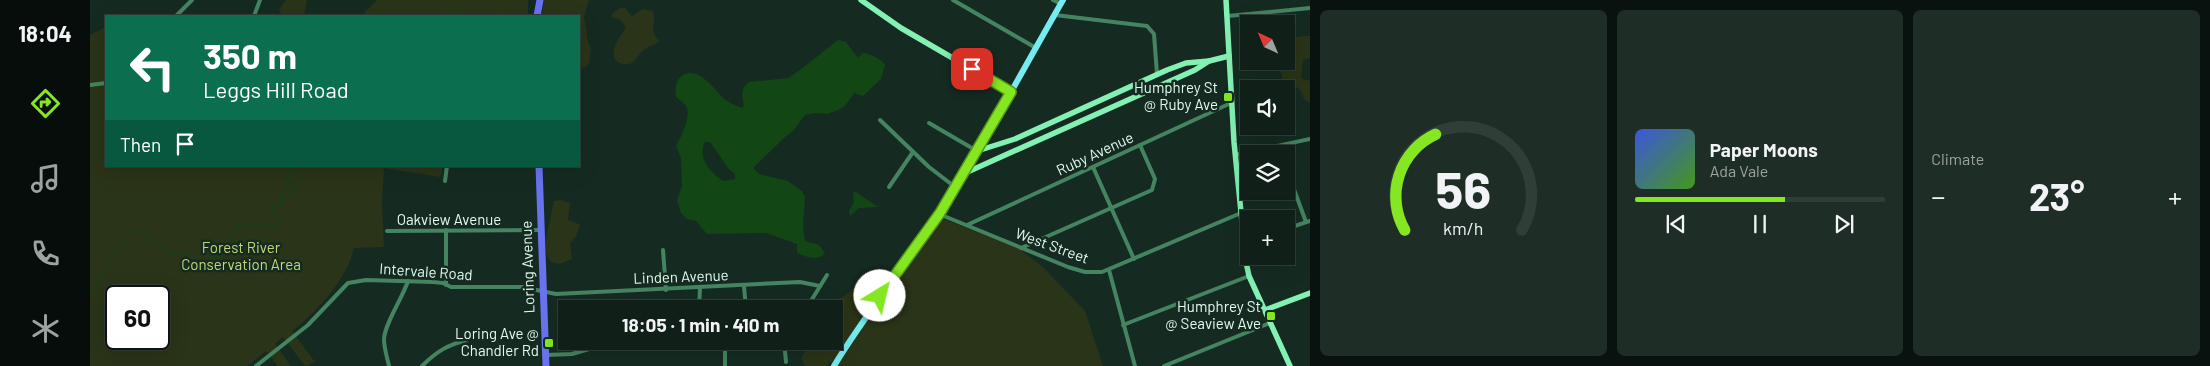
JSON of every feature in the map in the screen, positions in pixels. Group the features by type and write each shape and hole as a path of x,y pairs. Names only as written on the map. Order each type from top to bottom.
{"highway":[{"path":"537,15 540,0"},
{"name":"Loring Avenue","path":"539,167 546,366"}],"main road":[{"path":"861,0 900,28 1011,92"},
{"path":"1226,0 1228,56 1241,210"},
{"path":"834,366 956,187 1062,2"},
{"path":"978,151 1037,129 1185,63 1209,61 1228,56"},
{"path":"964,174 1195,70 1209,61"},
{"path":"1248,265 1249,276 1290,366"},
{"path":"1265,310 1310,293"}],"street":[{"path":"177,15 192,0"},
{"path":"254,15 260,0"},
{"path":"953,0 1036,48"},
{"path":"1053,0 1062,2"},
{"path":"1228,16 1310,8"},
{"path":"1055,15 1146,26 1154,34 1157,74"},
{"path":"90,85 105,83"},
{"path":"1134,85 1138,95"},
{"name":"Ruby Avenue","path":"968,226 1232,103"},
{"path":"880,120 929,167 956,187"},
{"path":"929,123 978,151"},
{"path":"1037,129 1042,140"},
{"path":"1235,155 1310,138"},
{"path":"1021,248 1146,193 1155,186 1154,175 1140,146"},
{"path":"889,187 913,152"},
{"path":"445,181 447,167"},
{"path":"1093,167 1134,259"},
{"path":"1295,190 1308,221 1295,225"},
{"name":"West Street","path":"939,214 1021,248 1085,272 1096,273 1109,270 1240,214"},
{"path":"446,230 446,284"},
{"name":"Oakview Avenue","path":"387,231 541,230"},
{"path":"664,250 666,290"},
{"path":"1109,270 1135,366"},
{"path":"811,300 827,275"},
{"path":"1123,325 1249,276"},
{"name":"Intervale Road","path":"256,366 308,324 344,286 352,282 366,280 408,281 446,284 451,287 522,287 543,291"},
{"path":"389,366 385,346 386,329 408,281"},
{"name":"Linden Avenue","path":"543,291 556,294 800,282 820,286"},
{"path":"744,286 745,300"},
{"path":"699,300 700,288"},
{"path":"1164,366 1270,323"},
{"path":"422,366 438,351 450,344 467,340"},
{"path":"546,355 572,354 586,350"},
{"path":"725,350 725,366"},
{"path":"785,350 786,362"}],"green space":[{"path":"286,0 307,0 304,15 282,15 279,9"},
{"path":"377,0 528,0 528,15 360,15"},
{"path":"544,0 589,0 584,16 588,43 591,49 589,64 580,70 580,15 542,15"},
{"path":"620,8 625,8 632,16 643,9 653,11 653,30 659,40 642,51 634,62 626,64 622,64 614,57 615,46 626,27 620,20 612,17 612,14"},
{"name":"Forest River Conservation Area","path":"105,28 105,167 443,167 440,177 384,168 382,202 384,247 354,248 345,271 330,294 311,315 292,331 315,362 305,366 283,337 275,344 291,366 278,366 266,351 247,366 90,366 90,35"},
{"path":"1310,36 1310,58 1303,60 1301,78 1310,81 1310,103 1304,99 1300,90 1295,87 1295,80 1285,80 1282,78 1281,70 1295,70 1295,38"},
{"path":"560,200 570,203 568,220 580,226 576,236 570,243 572,259 560,264 551,262 546,250 546,242 554,201"},
{"path":"941,218 1018,248 1043,267 1085,311 1103,366 839,366 830,361 827,366 805,366 801,358 806,350 843,350 843,300 838,300 857,286 867,284 886,296"}],"shaded area":[{"path":"838,40 846,42 858,58 863,53 881,60 885,64 881,79 863,96 854,93 845,106 827,114 814,113 805,115 793,131 753,168 759,174 788,181 802,191 805,197 803,228 805,241 819,245 825,253 815,258 797,253 797,244 766,233 707,234 696,221 687,219 681,213 677,200 682,186 681,158 676,146 684,128 688,112 685,105 676,97 678,79 689,73 700,76 724,99 742,108 744,105 743,90 749,82 788,78","holes":["705,142 710,142 728,168 735,174 735,179 724,181 710,170 703,154"]},
{"path":"854,191 878,207 859,208 850,216 849,211 854,202"}],"waterway":[{"path":"497,15 512,0"},
{"path":"446,15 449,9 454,5 460,8 462,15"},
{"path":"90,291 97,288 110,260 124,245 127,237 133,231 140,231 172,255 184,252 207,262 212,257 216,256 219,258 223,256 222,252 225,249 232,248 232,237 243,248 251,240 247,234 238,231 236,227 239,224 251,227 255,221 262,228 280,223 271,210 274,207 283,205 282,192 284,190 292,194 293,192 292,186 286,181 295,172 288,167"},
{"path":"314,167 318,169 322,167"}],"place":[{"name":"Humphrey St @ Ruby Ave","path":"1228,97"},
{"name":"Humphrey St @ Seaview Ave","path":"1271,316"},
{"name":"Loring Ave @ Chandler Rd","path":"549,343"}],"route":[{"path":"880,296 940,213 1011,92 972,69"}]}
